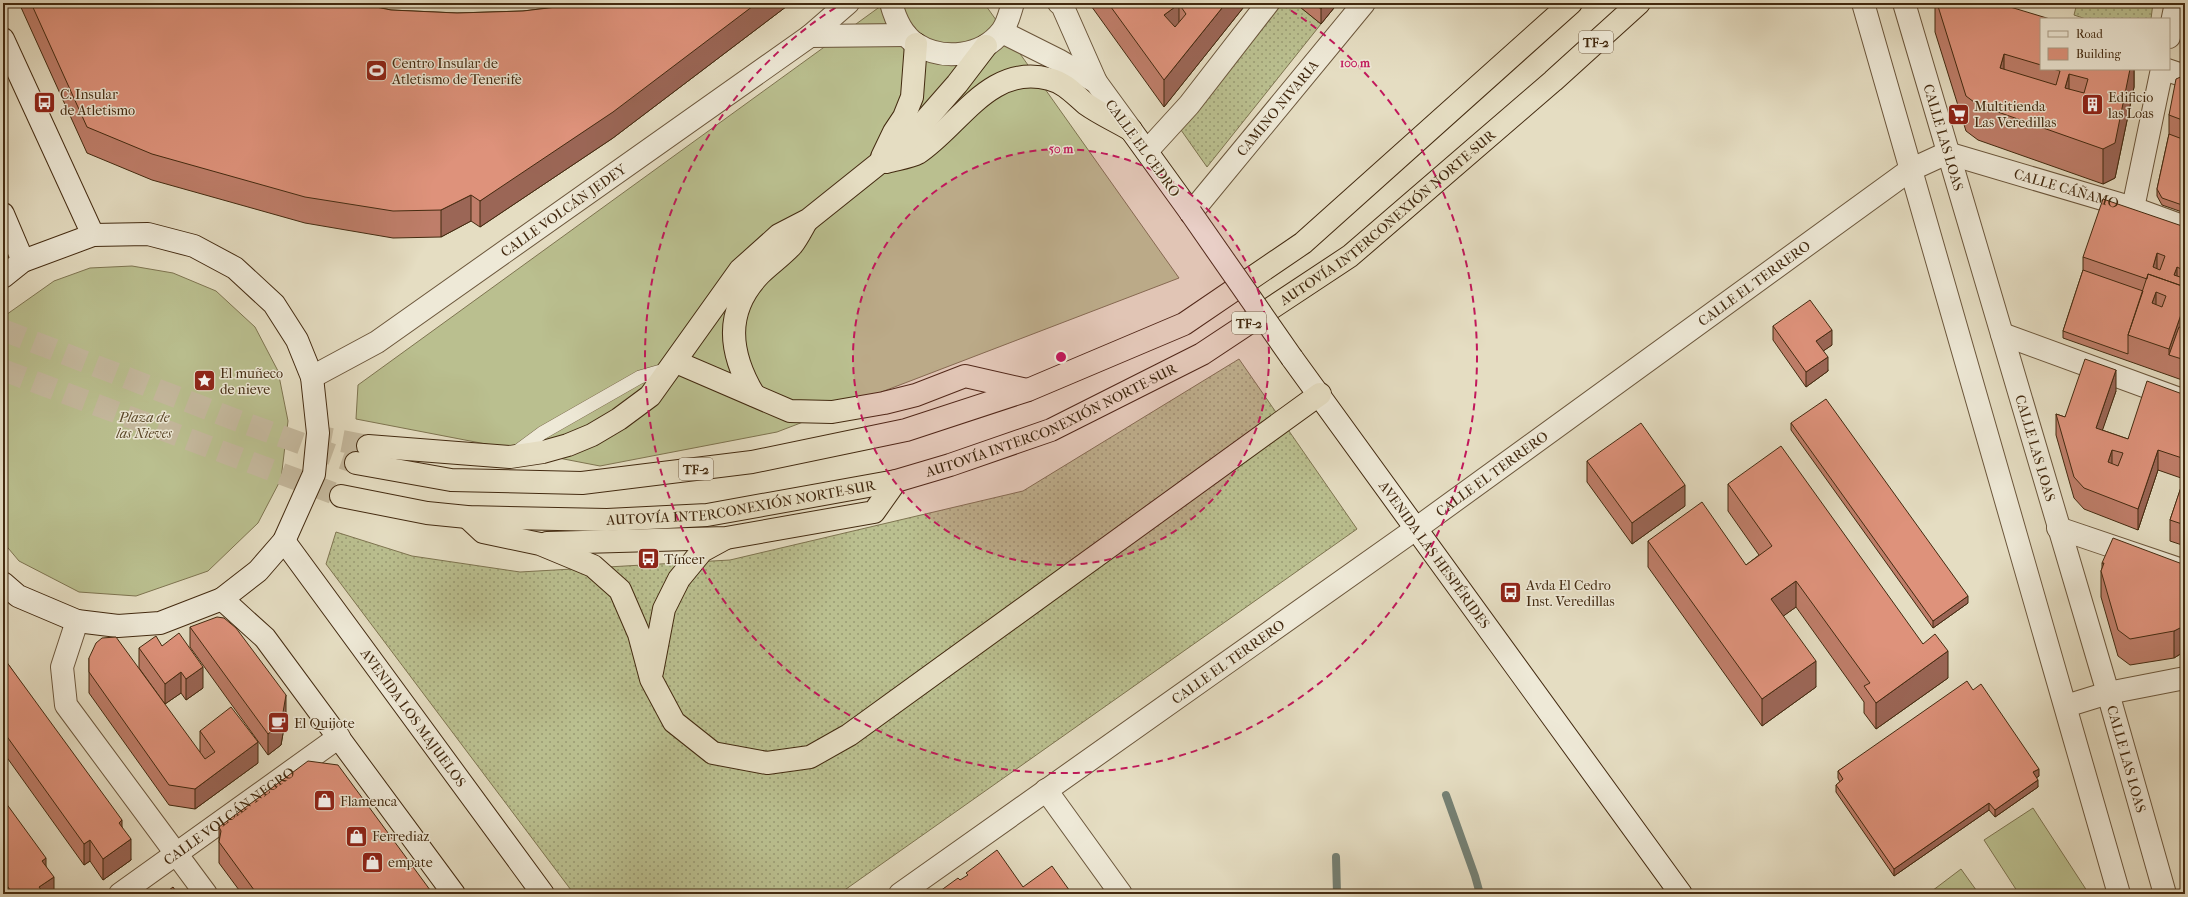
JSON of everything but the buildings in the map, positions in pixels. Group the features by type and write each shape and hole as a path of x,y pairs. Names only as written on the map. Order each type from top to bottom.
{"highway":[{"name":"TF-2","path":"673,365 650,396 619,419 592,435 543,452 510,457 362,455 451,480 582,483 752,462 906,430 1028,390 1184,324 1303,242 1571,3"},
{"name":"AUTOVÍA INTERCONEXIÓN NORTE-SUR","path":"341,496 427,513 467,517 607,520 707,515 896,481 950,465 1051,430 1202,354 1350,256 1553,81 1639,3"},
{"path":"879,164 894,132 904,117 912,97 912,39"},
{"path":"986,46 957,84 908,140 808,220 779,235 740,270 673,365 754,395 790,411 832,412 884,404 916,395 965,376 1028,390"},
{"path":"879,164 916,154 936,139 977,98 995,86 1012,78 1030,75 1050,79 1071,89 1086,104 1131,130"},
{"path":"754,395 746,381 736,355 734,326 737,309 745,293 759,275 792,245 808,220"},
{"path":"467,517 483,532 540,544 593,566 620,590 639,634 651,680 674,722 713,753 767,763 810,757 849,735 1320,394"},
{"path":"540,544 726,538 874,512 896,481"},
{"path":"651,680 664,609 679,579 702,551 726,538"}],"street":[{"name":"CALLE VOLCÁN JEDEY","path":"312,377 377,342 810,36 848,3"},
{"path":"891,3 895,18 912,39"},
{"path":"810,36 912,39 944,54 965,54 986,46 1002,32 1009,19 1013,3"},
{"name":"CALLE EL CEDRO","path":"1059,3 1062,5 1096,82 1191,213"},
{"path":"1147,151 1189,105 1268,3"},
{"name":"CAMINO NIVARIA","path":"1191,213 1364,3"},
{"path":"1863,3 2119,894"},
{"name":"CALLE LAS LOAS","path":"1904,3 1947,153 2108,693 2165,894"},
{"path":"2170,32 2176,3"},
{"name":"CALLE EL CEDRO","path":"1002,32 1058,60 1096,82"},
{"path":"3,39 93,235"},
{"path":"2133,208 2163,70"},
{"path":"2166,70 2185,76"},
{"name":"CALLE EL TERRERO","path":"900,894 1417,528 1910,170 1947,153"},
{"name":"CALLE CÁÑAMO","path":"1947,153 2133,208 2185,227"},
{"name":"AVENIDA LAS HESPÉRIDES","path":"1191,213 1292,358 1320,394 1682,894"},
{"path":"3,214 23,261"},
{"path":"3,277 23,261 93,235 148,234 194,246 235,268 274,304 297,340 312,377 318,433 314,474 284,541 258,571 222,599 160,622 118,626 77,621 18,596 3,583"},
{"path":"2002,334 2185,401"},
{"path":"2058,528 2185,571"},
{"name":"AVENIDA LOS MAJUELOS","path":"284,541 543,894"},
{"path":"222,599 265,638 454,894"},
{"path":"77,621 62,667 66,705 206,894"},
{"path":"2066,706 2108,693 2185,678"},
{"name":"CALLE VOLCÁN NEGRO","path":"120,894 339,738"},
{"path":"1046,790 1121,894"}],"green space":[{"path":"885,3 984,3 1179,278 777,432 600,466 356,419 358,385"},
{"path":"1283,3 1295,3 1321,24 1207,167 1181,130"},
{"path":"2077,3 2153,3 2151,18 2083,18 2074,15"},
{"name":"Plaza de las Nieves","path":"132,266 173,273 216,291 255,327 278,371 288,421 281,479 258,523 208,571 136,596 79,592 19,561 3,542 3,317 54,281 90,268"},
{"path":"1239,359 1357,529 839,894 574,894 326,564 336,532 412,556 520,572 730,560 1023,491"},
{"path":"2033,808 2089,894 2019,894 1984,840"},
{"path":"1961,869 1979,894 1928,894"}],"waterway":[{"path":"1446,795 1480,894"},
{"path":"1336,857 1337,894"}],"tunnel":[{"path":"3,330 236,420 356,463"},
{"path":"3,370 341,496"},
{"path":"310,435 368,446"}],"place":[{"name":"Centro Insular de Atletismo de Tenerife","path":"376,71"},
{"name":"C. Insular de Atletismo","path":"45,102"},
{"name":"Edificio las Loas","path":"2093,105"},
{"name":"Multitienda Las Veredillas","path":"1959,114"},
{"name":"El muñeco de nieve","path":"204,381"},
{"name":"Tíncer","path":"648,559"},
{"name":"Avda El Cedro Inst. Veredillas","path":"1510,593"},
{"name":"El Quijote","path":"278,723"},
{"name":"Flamenca","path":"324,801"},
{"name":"Ferrediaz","path":"356,836"},
{"name":"empate","path":"372,862"}]}
